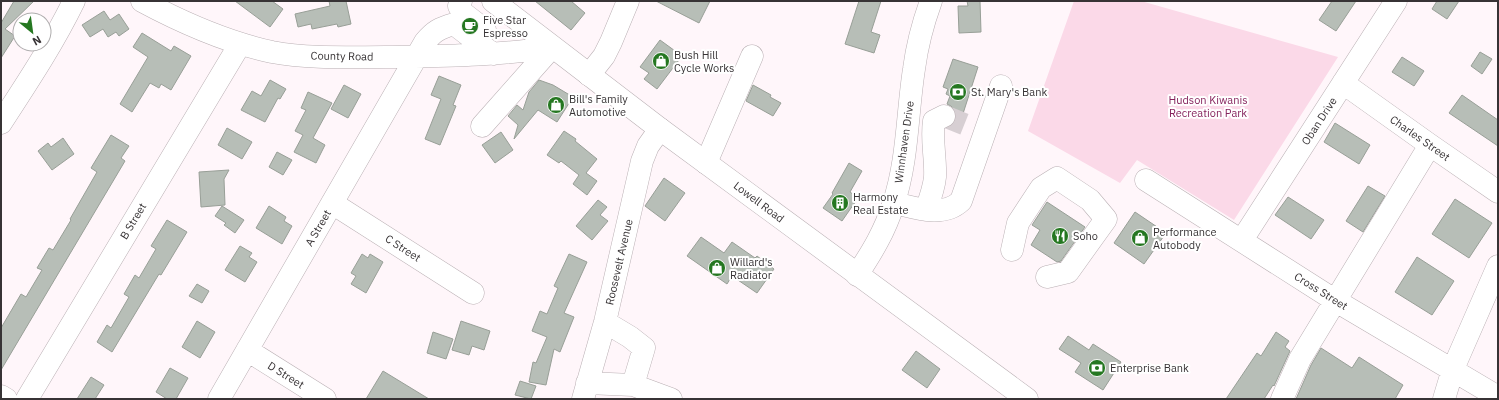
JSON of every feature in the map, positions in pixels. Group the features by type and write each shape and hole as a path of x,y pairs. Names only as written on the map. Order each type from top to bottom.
{"street":[{"path":"1,123 52,43 74,1"},
{"name":"County Road","path":"142,1 195,26 240,44 273,52 312,56 417,56 503,53 552,47"},
{"path":"447,1 454,24 503,53"},
{"path":"462,1 459,6 463,13 503,53"},
{"name":"Lowell Road","path":"493,1 660,129 1027,399"},
{"path":"589,75 604,56 628,1"},
{"name":"Winnhaven Drive","path":"857,275 881,238 894,203 900,181 918,42 931,1"},
{"name":"Oban Drive","path":"1242,240 1396,1"},
{"name":"A Street","path":"219,399 424,42 432,32 454,24"},
{"name":"B Street","path":"27,399 240,44"},
{"path":"482,126 552,47"},
{"path":"706,163 752,56"},
{"name":"Charles Street","path":"1343,83 1498,192"},
{"path":"894,203 926,210 940,211 955,207 961,201 977,130 1001,86"},
{"path":"926,210 935,175 932,130 934,121 944,116"},
{"name":"Roosevelt Avenue","path":"585,391 605,322 642,161 648,146 660,129"},
{"path":"1282,399 1300,359 1430,145"},
{"path":"1012,250 1018,223 1041,188 1057,178 1090,200 1106,219 1068,272 1047,277"},
{"name":"Cross Street","path":"1146,180 1336,301 1498,397"},
{"name":"C Street","path":"332,203 473,293"},
{"path":"1444,399 1453,369 1498,266"},
{"path":"605,322 630,337 644,348 633,385"},
{"name":"D Street","path":"247,350 326,399"},
{"path":"585,391 633,385 671,399"},
{"path":"1,396 6,399"}],"green space":[{"name":"Hudson Kiwanis Recreation Park","path":"1074,1 1141,1 1338,57 1234,220 1137,160 1120,183 1028,131"}],"building":[{"path":"14,1 34,1 23,12 12,12 12,22 5,29 12,34 12,41 1,58 1,23"},
{"path":"235,1 272,1 283,9 270,27"},
{"path":"329,1 346,1 351,24 338,27 337,24 312,29 311,24 298,27 295,14 330,6"},
{"path":"535,1 571,1 585,13 571,30"},
{"path":"656,1 710,1 699,23"},
{"path":"859,1 881,1 871,32 880,35 874,53 845,44"},
{"path":"967,1 980,1 981,32 959,33 958,6 968,6"},
{"path":"1332,1 1356,1 1336,31 1319,20"},
{"path":"1437,1 1459,1 1447,19 1432,9"},
{"path":"104,11 110,20 119,14 129,29 119,36 116,32 108,37 103,29 90,37 82,25"},
{"path":"142,33 171,51 174,46 191,56 171,90 161,84 159,88 150,83 132,112 120,104 148,57 133,47"},
{"name":"Bush Hill Cycle Works","path":"660,40 682,56 657,89 644,79 649,73 640,67"},
{"path":"1480,52 1492,59 1482,74 1471,66"},
{"path":"1402,57 1424,71 1414,86 1392,72"},
{"name":"St. Mary's Bank","path":"953,59 978,67 960,123 955,122 955,111 947,104 950,96 946,94 948,89 943,87"},
{"path":"439,76 461,85 453,105 456,106 440,145 425,139 441,99 431,95"},
{"path":"270,80 286,89 280,99 278,98 265,122 241,110 252,91 261,96"},
{"path":"539,80 553,85 573,97 557,122 538,110 514,139 518,125 508,116 517,105 523,110 529,92"},
{"path":"344,85 361,94 348,118 331,109"},
{"path":"753,85 771,95 770,97 781,103 773,116 746,101"},
{"path":"308,92 332,103 313,138 325,145 316,163 294,152 303,135 295,131 306,110 301,108"},
{"path":"1462,95 1498,120 1498,146 1449,113"},
{"path":"1335,123 1370,145 1359,164 1324,142"},
{"path":"227,128 252,142 242,159 218,145"},
{"path":"564,131 576,139 575,141 597,159 586,173 597,181 587,195 573,184 579,175 561,161 559,163 547,155"},
{"path":"501,132 513,150 495,163 482,145"},
{"path":"111,135 129,146 121,158 125,161 1,370 1,328 21,294 26,297 42,270 37,268 49,248 53,250 71,220 70,219 97,172 91,168"},
{"path":"63,138 74,154 52,170 38,151 48,143 51,147"},
{"path":"277,152 292,160 283,175 269,167"},
{"name":"Harmony Real Estate","path":"849,163 862,171 850,192 858,198 842,221 823,208 833,194 832,193"},
{"path":"229,170 224,179 225,205 201,207 199,172"},
{"path":"664,178 685,193 665,221 645,206"},
{"path":"1368,186 1385,196 1363,232 1346,221"},
{"path":"1288,197 1324,220 1311,239 1275,215"},
{"path":"1455,199 1492,223 1469,258 1432,234"},
{"path":"598,200 607,207 600,215 608,221 592,240 576,226"},
{"name":"Soho","path":"1047,202 1085,227 1061,261 1057,262 1031,245 1040,230 1032,225"},
{"path":"222,206 244,220 235,233 224,225 226,223 215,216"},
{"path":"269,206 286,217 284,221 292,226 282,244 256,228"},
{"name":"Performance Autobody","path":"1135,212 1166,233 1144,264 1114,243"},
{"path":"167,220 187,232 161,275 159,274 112,352 97,342 107,325 111,328 129,297 124,294 135,275 139,278 156,249 151,246"},
{"path":"701,237 724,253 732,242 755,258 757,256 774,269 757,293 732,276 727,284 687,256"},
{"path":"240,246 252,253 249,257 257,262 245,282 225,270"},
{"path":"362,254 368,258 370,254 383,262 366,293 351,284 356,276 351,273"},
{"path":"569,254 587,262 564,313 574,317 560,352 554,349 546,385 529,382 533,362 536,363 547,337 532,331 540,311 547,314 558,288 554,286"},
{"path":"1417,257 1454,281 1432,315 1395,292"},
{"path":"197,284 209,291 202,303 189,296"},
{"path":"197,321 215,332 200,358 182,347"},
{"path":"461,321 490,331 484,350 472,346 469,355 452,350"},
{"path":"433,332 453,339 446,359 427,353"},
{"path":"1276,332 1289,341 1285,347 1290,351 1274,386 1273,385 1264,399 1226,399 1257,353 1261,356"},
{"name":"Enterprise Bank","path":"1068,336 1089,350 1093,344 1121,362 1103,390 1075,372 1081,363 1059,349"},
{"path":"1321,348 1352,368 1359,357 1403,385 1395,399 1296,399 1311,365"},
{"path":"916,351 940,369 927,388 902,370"},
{"path":"170,368 188,378 176,399 167,399 156,392"},
{"path":"383,371 429,399 366,399"},
{"path":"91,377 104,385 95,399 77,399"},
{"path":"520,381 536,386 531,399 515,395"}],"tunnel":[{"path":"944,116 969,126"}],"place":[{"name":"Five Star Espresso","path":"470,26"},
{"name":"Bush Hill Cycle Works","path":"661,61"},
{"name":"St. Mary's Bank","path":"958,92"},
{"name":"Bill's Family Automotive","path":"556,105"},
{"name":"Harmony Real Estate","path":"840,203"},
{"name":"Soho","path":"1060,236"},
{"name":"Performance Autobody","path":"1140,238"},
{"name":"Willard's Radiator","path":"717,268"},
{"name":"Enterprise Bank","path":"1097,368"}]}
